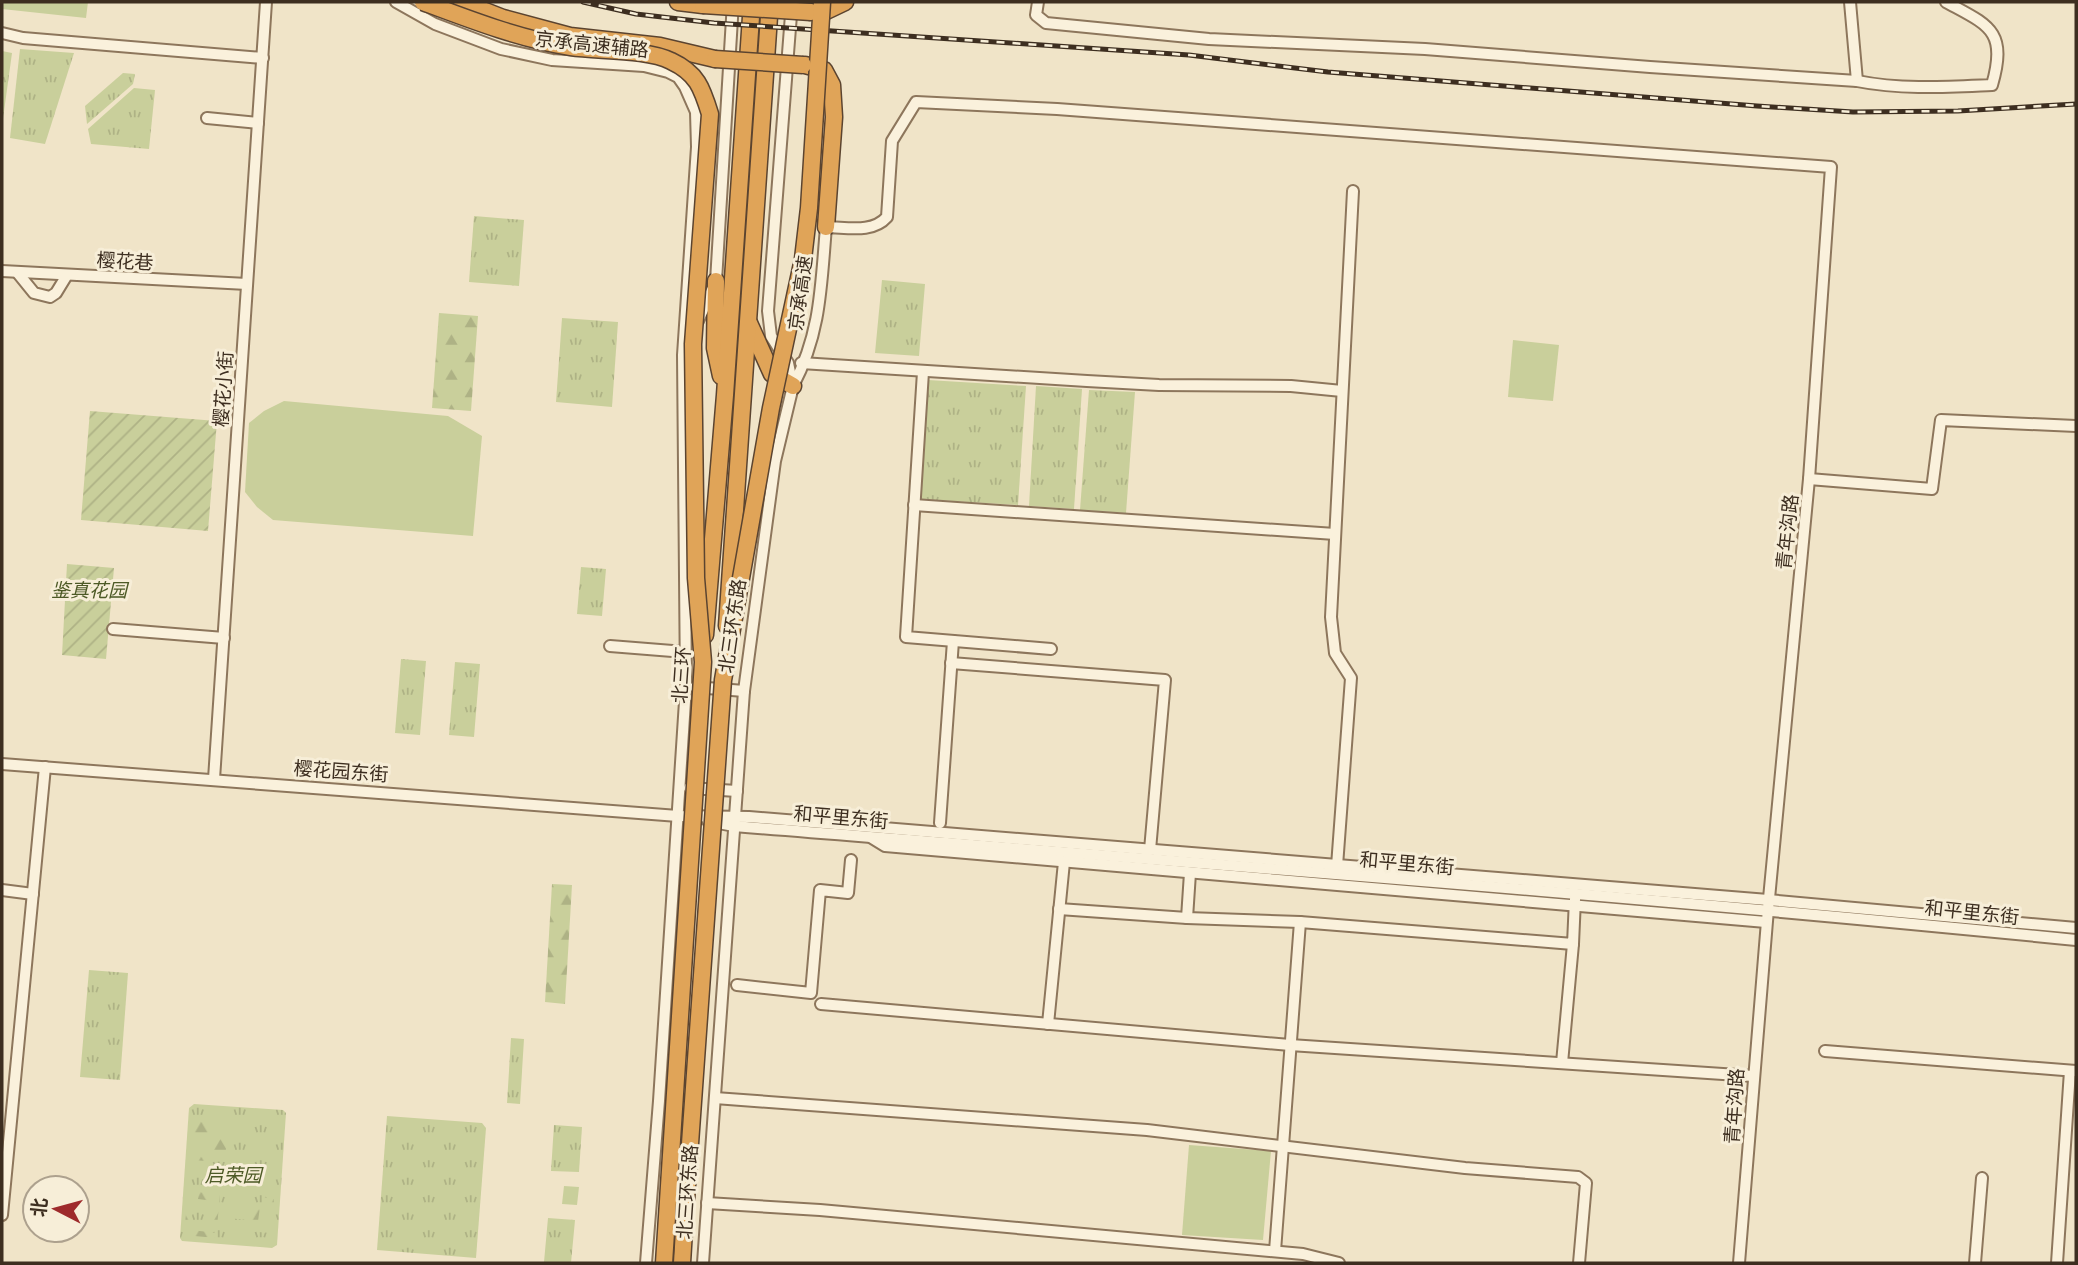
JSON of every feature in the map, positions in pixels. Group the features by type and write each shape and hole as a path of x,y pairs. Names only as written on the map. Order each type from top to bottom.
{"highway":[{"path":"423,2 502,31 556,44 669,59 690,72 702,87 710,114 693,358 696,578 703,662"},
{"path":"462,2 503,18 570,36 660,46 715,59 803,65 824,71 832,85 834,117 826,227"},
{"path":"678,2 817,7 824,12 845,2"},
{"name":"北三环","path":"664,1263 703,662 725,395 752,2"},
{"path":"682,1263 770,2"},
{"path":"723,680 771,408 803,259 809,208 817,7"},
{"path":"716,281 715,348 725,395"},
{"path":"748,321 772,374 793,386"}],"street":[{"name":"樱花小街","path":"214,779 266,2"},
{"name":"京承高速辅路","path":"396,2 435,24 501,49 574,63 643,65 678,77 692,99 698,125 683,355"},
{"name":"北三环东路","path":"646,1263 686,686 683,355 716,281 733,2"},
{"name":"北三环东路","path":"703,1263 744,691 775,461 793,386 788,363 771,336 768,311 792,2"},
{"path":"1038,2 1036,15 1046,23 1195,38 1425,48 1857,81 1887,87 1992,85 1996,72 1996,38 1986,24 1946,2"},
{"path":"1850,2 1857,81"},
{"path":"2,33 23,38 262,58"},
{"name":"青年沟路","path":"826,227 869,228 882,223 887,217 892,141 916,102 1057,109 1831,167 1809,479 1766,922 1739,1263"},
{"path":"207,118 258,123"},
{"path":"1337,866 1351,678 1335,653 1331,617 1353,191"},
{"name":"京承高速","path":"793,386 805,363 819,316 826,227"},
{"name":"樱花巷","path":"2,271 247,284"},
{"path":"17,272 34,293 50,297 56,293 67,275"},
{"path":"788,363 1159,385 1292,386 1342,391"},
{"path":"923,372 906,637 1051,649"},
{"path":"1809,479 1932,489 1941,420 2076,426"},
{"path":"914,505 1335,534"},
{"path":"113,629 224,638"},
{"path":"940,823 953,641"},
{"path":"610,646 685,652"},
{"path":"951,663 1165,680 1150,850"},
{"path":"686,686 744,691"},
{"name":"樱花园东街","path":"2,764 734,821"},
{"path":"2,1215 45,767"},
{"path":"680,788 737,791"},
{"name":"和平里东街","path":"734,821 1150,850 1768,905 2076,928"},
{"name":"和平里东街","path":"734,821 870,837 1575,901 1768,905 2076,940"},
{"path":"870,837 885,846 1190,873 1575,901 1766,922"},
{"path":"737,985 811,993 820,890 848,893 851,860"},
{"path":"1048,1024 1063,862"},
{"path":"1187,918 1190,873"},
{"path":"2,890 33,894"},
{"path":"1562,1063 1575,901"},
{"path":"1059,909 1300,922 1573,944"},
{"path":"1275,1251 1300,922"},
{"path":"821,1004 1290,1045 1754,1076"},
{"path":"1825,1051 2073,1071 2057,1263"},
{"path":"2,1073 15,1075"},
{"path":"715,1098 1147,1130 1283,1144 1465,1168 1578,1177 1586,1183 1578,1263"},
{"path":"1975,1263 1982,1178"},
{"path":"650,1203 820,1210 1275,1251 1303,1254 1339,1263"}],"green space":[{"path":"2,2 88,2 86,18 2,9"},
{"path":"20,49 74,53 45,144 10,138"},
{"path":"2,51 12,53 2,126"},
{"path":"123,73 135,74 133,84 87,124 85,106"},
{"path":"134,88 155,90 149,149 91,144 88,129"},
{"path":"474,216 524,220 519,286 469,282"},
{"path":"882,280 925,284 919,356 875,353"},
{"path":"439,313 478,316 471,411 432,408"},
{"path":"562,318 618,322 612,407 556,402"},
{"path":"1513,340 1559,345 1553,401 1508,397"},
{"path":"928,380 1026,386 1018,505 920,499"},
{"path":"1036,386 1082,389 1074,509 1029,506"},
{"path":"1089,390 1135,392 1126,513 1080,510"},
{"path":"284,401 448,416 482,436 473,536 273,520 257,507 245,492 249,423 264,411"},
{"path":"90,411 217,421 208,531 81,520"},
{"name":"鉴真花园","path":"67,564 114,568 106,659 62,655"},
{"path":"581,567 606,569 602,616 577,614"},
{"path":"401,659 426,661 420,735 395,733"},
{"path":"455,662 480,664 474,737 449,735"},
{"path":"552,884 572,885 565,1004 545,1002"},
{"path":"89,970 128,973 120,1080 80,1077"},
{"path":"511,1038 524,1039 520,1104 507,1103"},
{"name":"启荣园","path":"194,1104 283,1110 286,1113 277,1245 272,1248 182,1241 180,1238 189,1108"},
{"path":"387,1116 482,1123 486,1128 476,1258 377,1250"},
{"path":"193,1118 228,1121 225,1162 190,1160"},
{"path":"554,1125 582,1127 579,1172 551,1171"},
{"path":"1189,1145 1271,1151 1263,1240 1182,1235"},
{"path":"564,1186 579,1187 577,1205 562,1204"},
{"path":"188,1192 194,1192 191,1230 217,1233 216,1238 184,1235"},
{"path":"199,1192 220,1194 217,1227 212,1226 214,1201 198,1199"},
{"path":"263,1197 274,1199 271,1233 258,1232 259,1225 266,1225 267,1207 262,1206"},
{"path":"229,1205 260,1207 258,1221 227,1218"},
{"path":"548,1218 575,1220 571,1263 544,1262"}],"railway":[{"path":"583,2 636,14 714,23 1189,55 1328,72 1757,106 1853,112 1958,111 2076,104"}]}
